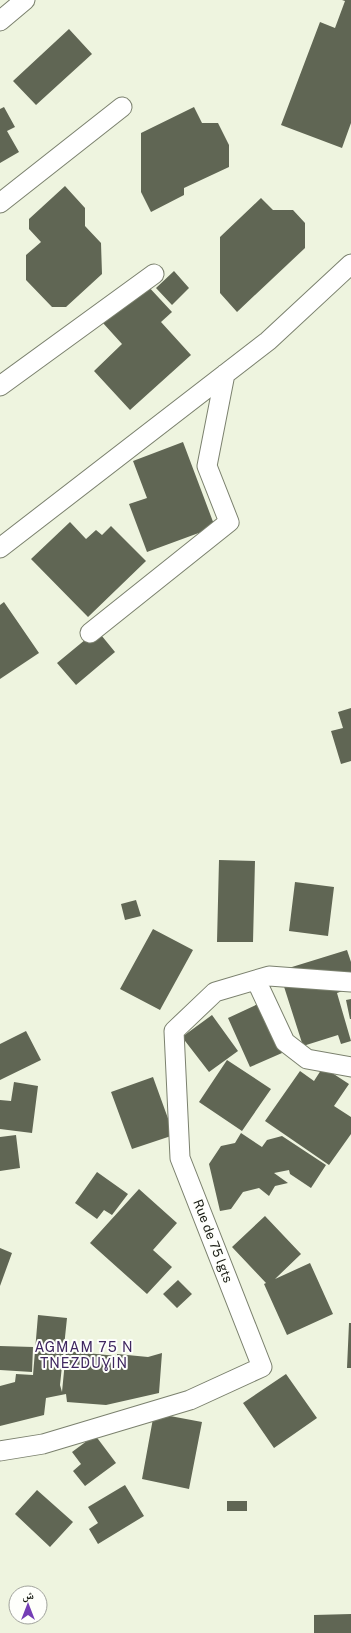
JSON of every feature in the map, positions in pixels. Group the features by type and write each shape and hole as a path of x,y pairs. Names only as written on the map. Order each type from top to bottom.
{"street":[{"path":"0,21 25,0"},
{"path":"0,203 122,106"},
{"path":"0,548 268,341 351,264"},
{"path":"0,386 154,274"},
{"path":"90,633 229,522 207,466 225,374"},
{"name":"Rue de 75 lgts","path":"0,1451 43,1444 190,1400 262,1367 180,1158 174,1031 215,992 269,976 351,982"},
{"path":"256,980 285,1042 307,1059 351,1067"}],"building":[{"path":"342,0 351,0 351,123 342,148 281,125 320,22 335,28 345,1"},
{"path":"69,29 92,54 36,105 13,81"},
{"path":"4,107 15,127 7,131 19,152 0,163 0,109"},
{"path":"194,107 202,123 218,123 229,145 229,167 184,188 184,195 151,212 141,192 141,133"},
{"path":"65,186 85,208 85,226 101,243 102,274 66,307 52,307 26,280 26,255 41,242 29,229 29,219"},
{"path":"261,198 273,210 293,210 305,223 305,248 237,312 220,293 220,237"},
{"path":"174,271 189,288 172,305 156,288"},
{"path":"146,284 172,312 161,322 191,355 130,410 94,371 122,344 103,323"},
{"path":"183,442 215,527 147,552 129,504 147,498 133,461"},
{"path":"70,522 86,539 96,530 102,535 111,526 146,561 88,617 31,559"},
{"path":"4,602 39,653 0,679 0,605"},
{"path":"97,630 115,652 76,685 57,663"},
{"path":"351,708 351,761 341,764 331,731 343,728 338,712"},
{"path":"219,860 255,861 253,942 217,942"},
{"path":"295,882 334,887 328,936 289,931"},
{"path":"136,900 141,916 125,920 121,904"},
{"path":"153,929 193,950 160,1010 120,989"},
{"path":"347,950 351,962 351,988 337,993 351,1041 341,1044 338,1035 303,1046 279,971"},
{"path":"351,999 351,1019 350,1019 346,1000"},
{"path":"260,1003 282,1053 250,1067 228,1018"},
{"path":"212,1015 238,1051 209,1072 182,1037"},
{"path":"26,1031 41,1060 0,1080 0,1044"},
{"path":"227,1060 271,1089 242,1131 199,1102"},
{"path":"323,1067 349,1084 334,1106 351,1117 351,1134 329,1165 265,1121 300,1071 314,1081"},
{"path":"153,1077 174,1135 132,1149 111,1092"},
{"path":"14,1082 38,1086 32,1133 0,1129 0,1100 11,1101"},
{"path":"241,1133 262,1147 267,1140 282,1136 326,1165 311,1188 290,1174 289,1170 274,1173 288,1183 275,1186 269,1196 259,1188 243,1192 231,1209 220,1211 209,1164 221,1146 235,1143"},
{"path":"16,1135 20,1168 0,1171 0,1137"},
{"path":"97,1172 128,1194 112,1215 104,1210 97,1219 75,1203"},
{"path":"139,1189 177,1223 153,1250 172,1267 147,1294 90,1243"},
{"path":"265,1216 301,1254 275,1279 310,1263 333,1314 287,1335 264,1284 266,1283 232,1247"},
{"path":"0,1248 12,1253 0,1286"},
{"path":"178,1280 192,1294 177,1308 163,1294"},
{"path":"38,1315 67,1318 60,1385 62,1392 66,1351 117,1356 117,1354 148,1357 162,1353 159,1393 106,1405 67,1402 66,1394 46,1398 44,1415 0,1426 0,1386 15,1382 16,1374 33,1375"},
{"path":"349,1323 351,1323 351,1368 347,1368"},
{"path":"0,1346 33,1347 32,1372 0,1370"},
{"path":"286,1374 317,1418 274,1448 243,1403"},
{"path":"154,1413 202,1422 189,1489 142,1479"},
{"path":"95,1435 116,1463 85,1486 73,1471 81,1464 72,1452"},
{"path":"125,1485 144,1516 98,1544 89,1529 98,1523 88,1507"},
{"path":"37,1490 73,1522 50,1547 15,1514"},
{"path":"227,1501 247,1501 247,1511 227,1511"},
{"path":"351,1614 351,1633 314,1633 314,1615"}],"district":[{"name":"AGMAM 75 N TNEZDUƔIN","path":"84,1356"}]}
